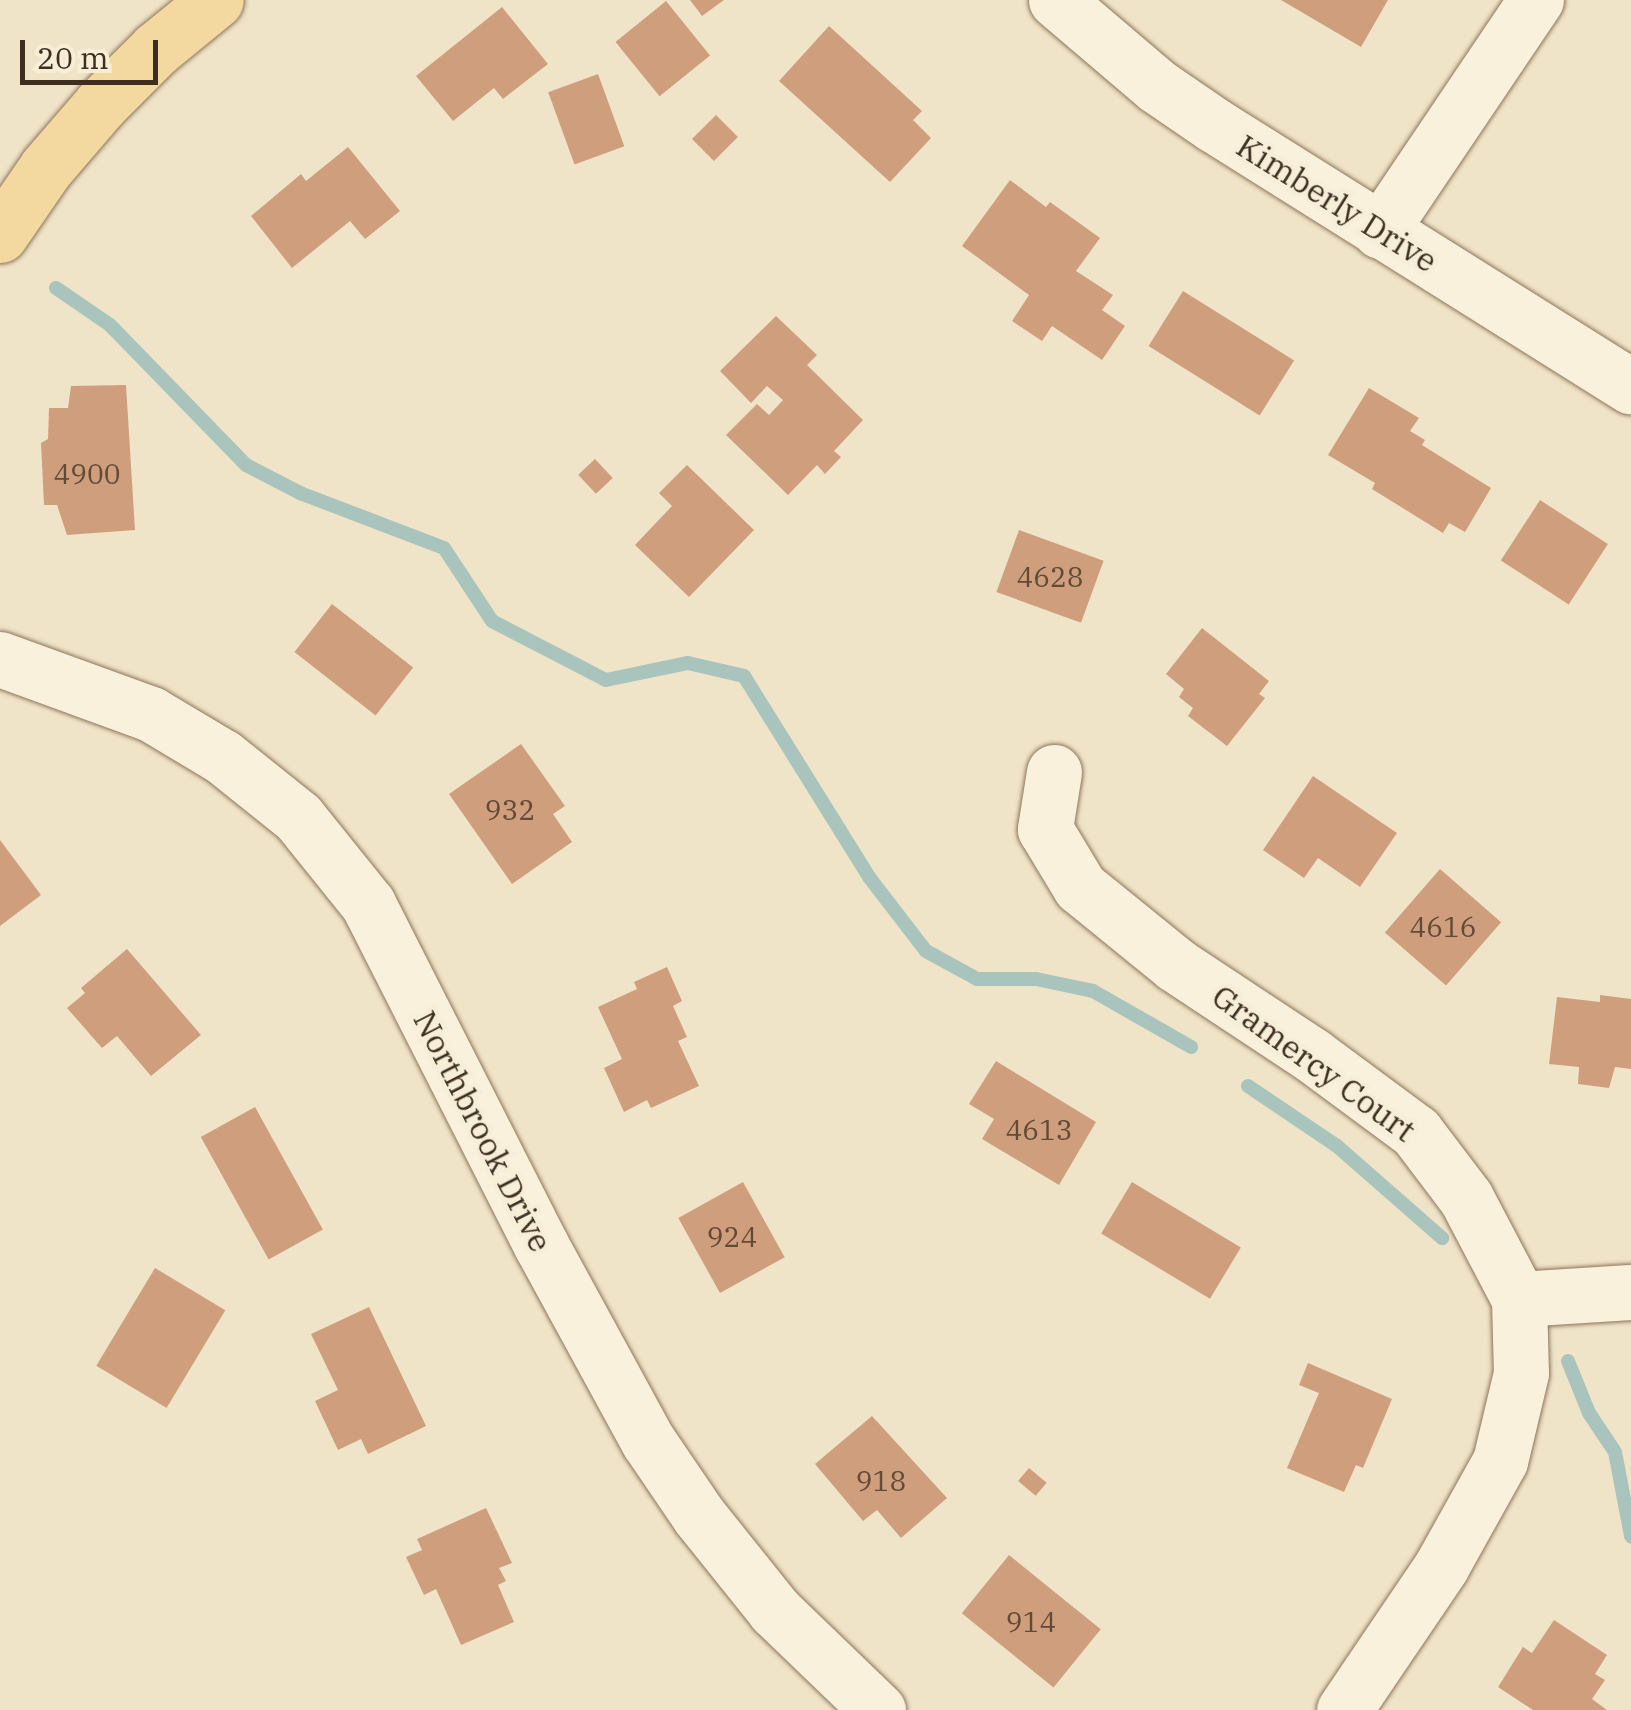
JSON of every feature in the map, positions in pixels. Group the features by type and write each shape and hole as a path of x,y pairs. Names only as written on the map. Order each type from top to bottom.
{"main road":[{"path":"0,235 46,168 101,104 156,49 216,0"}],"street":[{"name":"Kimberly Drive","path":"1056,0 1158,86 1380,232 1631,387"},
{"path":"1380,232 1536,0"},
{"name":"Northbrook Drive","path":"0,659 151,714 222,758 298,818 368,904 540,1245 648,1440 699,1516 776,1611 878,1710"},
{"name":"Gramercy Court","path":"1054,772 1046,830 1080,887 1176,964 1312,1055 1416,1132 1466,1198 1519,1299 1521,1373 1500,1461 1441,1567 1344,1710"},
{"path":"1519,1299 1631,1292"}],"building":[{"path":"690,0 724,0 702,16"},
{"path":"1281,0 1388,0 1361,47"},
{"path":"666,1 710,55 660,96 615,42"},
{"path":"502,7 548,64 503,99 494,88 453,121 416,76"},
{"path":"829,26 922,111 913,120 931,138 890,182 779,81"},
{"path":"598,74 624,146 575,164 548,92"},
{"path":"716,115 738,137 714,161 692,139"},
{"path":"348,147 400,211 365,239 350,221 292,268 251,216 301,174 306,181"},
{"path":"1010,180 1046,207 1050,202 1100,238 1076,271 1113,295 1102,310 1125,326 1102,360 1052,326 1042,341 1012,321 1029,295 962,246"},
{"path":"1183,291 1294,360 1260,416 1149,346"},
{"path":"776,316 817,355 807,365 863,420 834,451 841,457 825,474 817,465 788,495 726,435 757,404 769,415 783,400 767,386 751,403 720,371"},
{"path":"126,385 135,530 67,535 57,505 44,505 41,443 48,439 49,408 68,408 71,386"},
{"path":"1369,388 1419,418 1410,431 1425,440 1422,445 1491,488 1465,532 1449,523 1443,533 1372,489 1375,483 1328,455"},
{"path":"595,459 613,478 596,494 578,475"},
{"path":"687,465 754,530 689,597 635,545 672,506 659,493"},
{"path":"1540,500 1608,544 1569,605 1501,560"},
{"path":"1019,530 1104,561 1081,623 996,592"},
{"path":"332,604 413,667 376,715 294,652"},
{"path":"1202,628 1269,681 1259,694 1265,698 1227,746 1188,716 1193,708 1179,697 1184,689 1166,674"},
{"path":"521,744 565,806 553,814 572,842 512,884 449,794"},
{"path":"1313,776 1397,833 1360,887 1318,858 1304,878 1263,850"},
{"path":"0,840 41,895 0,926"},
{"path":"1440,869 1501,922 1446,986 1385,932"},
{"path":"127,949 201,1035 151,1076 117,1036 102,1048 67,1008 85,993 81,988"},
{"path":"667,967 682,1001 673,1006 687,1037 678,1041 699,1086 651,1108 647,1100 624,1112 604,1068 622,1059 598,1007 637,989 634,982"},
{"path":"1600,995 1631,999 1631,1069 1615,1067 1609,1088 1578,1084 1579,1067 1549,1064 1557,997 1600,1002"},
{"path":"996,1061 1096,1122 1059,1185 982,1139 994,1119 969,1104"},
{"path":"255,1107 323,1229 269,1260 201,1137"},
{"path":"743,1182 785,1257 720,1293 678,1218"},
{"path":"1132,1182 1241,1247 1210,1299 1101,1233"},
{"path":"155,1268 225,1310 167,1408 96,1366"},
{"path":"369,1307 426,1426 368,1454 361,1439 338,1450 315,1401 338,1390 311,1334"},
{"path":"1308,1363 1392,1399 1363,1468 1356,1465 1344,1492 1287,1468 1319,1393 1299,1385"},
{"path":"872,1416 947,1498 901,1538 877,1510 863,1521 815,1464"},
{"path":"1029,1468 1047,1483 1036,1496 1018,1481"},
{"path":"486,1508 512,1563 499,1568 506,1581 498,1585 514,1622 461,1645 436,1589 424,1595 406,1557 422,1550 417,1539"},
{"path":"1009,1555 1101,1629 1054,1688 962,1613"},
{"path":"1554,1620 1607,1655 1595,1674 1605,1680 1592,1699 1607,1710 1533,1710 1498,1687 1523,1647 1532,1653"}],"waterway":[{"path":"56,288 110,325 246,465 300,493 444,548 492,621 606,680 688,663 744,676 869,877 926,951 977,979 1036,979 1093,991 1191,1047"},
{"path":"1248,1086 1337,1146 1442,1238"},
{"path":"1568,1361 1589,1413 1615,1452 1631,1536"}]}
